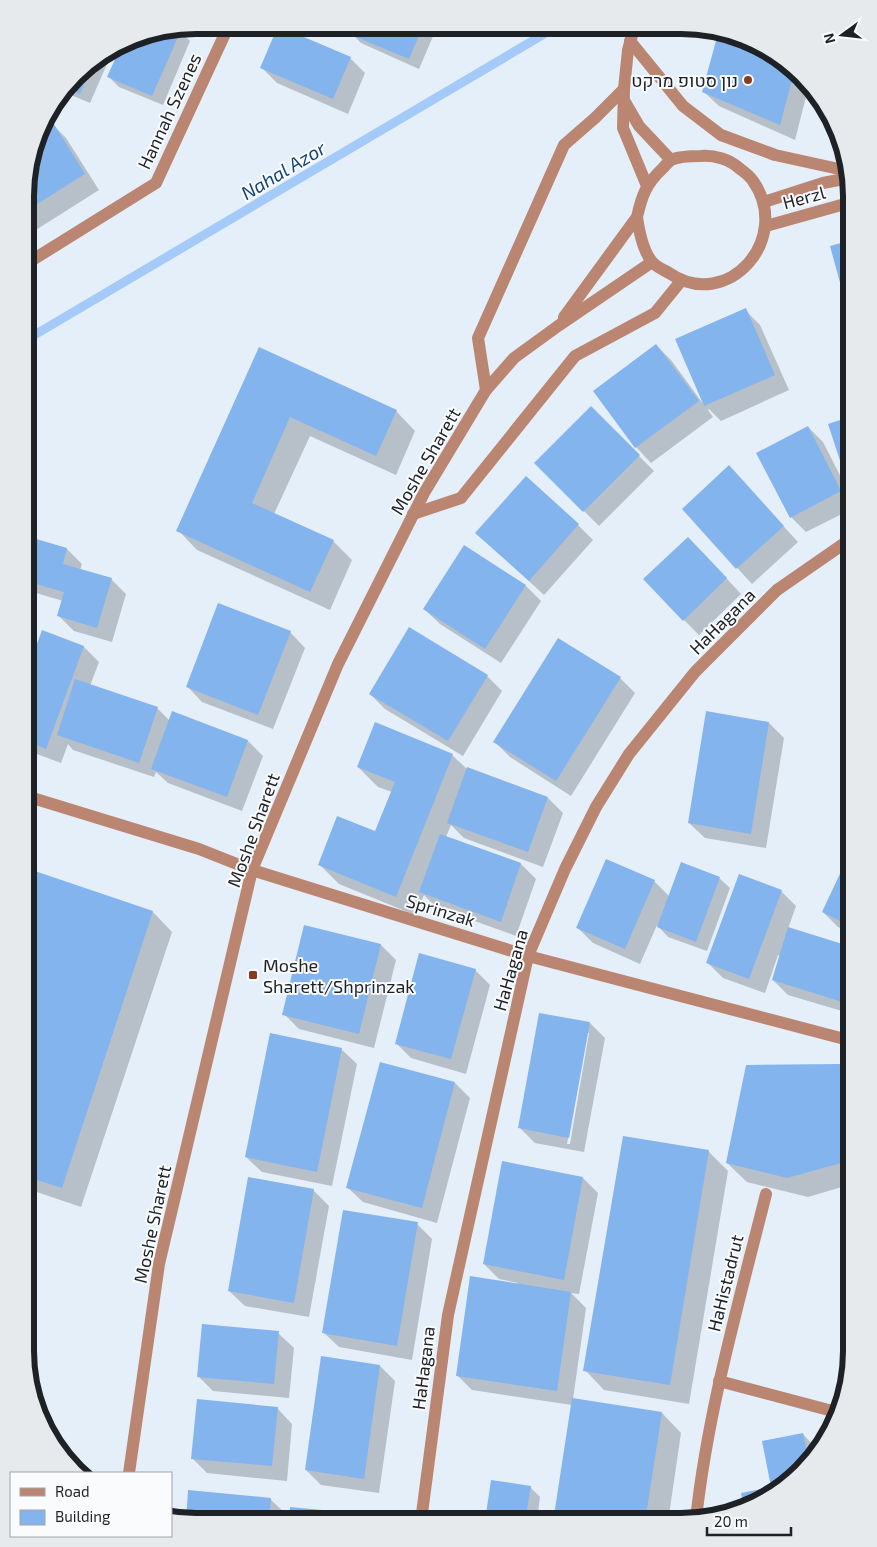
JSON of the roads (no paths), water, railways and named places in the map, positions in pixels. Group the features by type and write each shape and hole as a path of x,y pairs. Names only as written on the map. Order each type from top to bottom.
{"street":[{"name":"Hannah Szenes","path":"34,259 156,183 225,34"},
{"path":"632,34 624,95 623,128 646,186"},
{"path":"630,41 683,106 721,135 775,155 841,169"},
{"path":"624,95 639,126 671,160"},
{"path":"486,390 478,338 564,145 624,95"},
{"path":"711,155 734,164 753,180 764,202 766,226 760,248 746,267 727,280 704,284 681,281 652,262 639,237 637,217 641,198 650,180 671,160 711,155"},
{"name":"Herzl","path":"764,202 823,183 842,179"},
{"name":"Herzl","path":"766,226 843,205"},
{"name":"Moshe Sharett","path":"558,326 637,217"},
{"name":"Moshe Sharett","path":"129,1472 159,1264 252,870 338,664 424,492 486,390 514,358 652,262"},
{"path":"413,514 461,498 575,356 655,313 681,281"},
{"name":"HaHagana","path":"422,1513 448,1315 528,956 565,869 596,807 629,754 695,672 777,590 843,544"},
{"name":"Sprinzak","path":"34,798 199,849 252,870 528,956 843,1039"},
{"name":"HaHistadrut","path":"697,1512 701,1478 719,1381 766,1194"},
{"path":"719,1381 832,1411"}],"waterway":[{"name":"Nahal Azor","path":"34,335 544,34"}],"place":[{"name":"נון סטופ מרקט","path":"748,80"},
{"name":"Moshe Sharett/Shprinzak","path":"253,975"}]}
